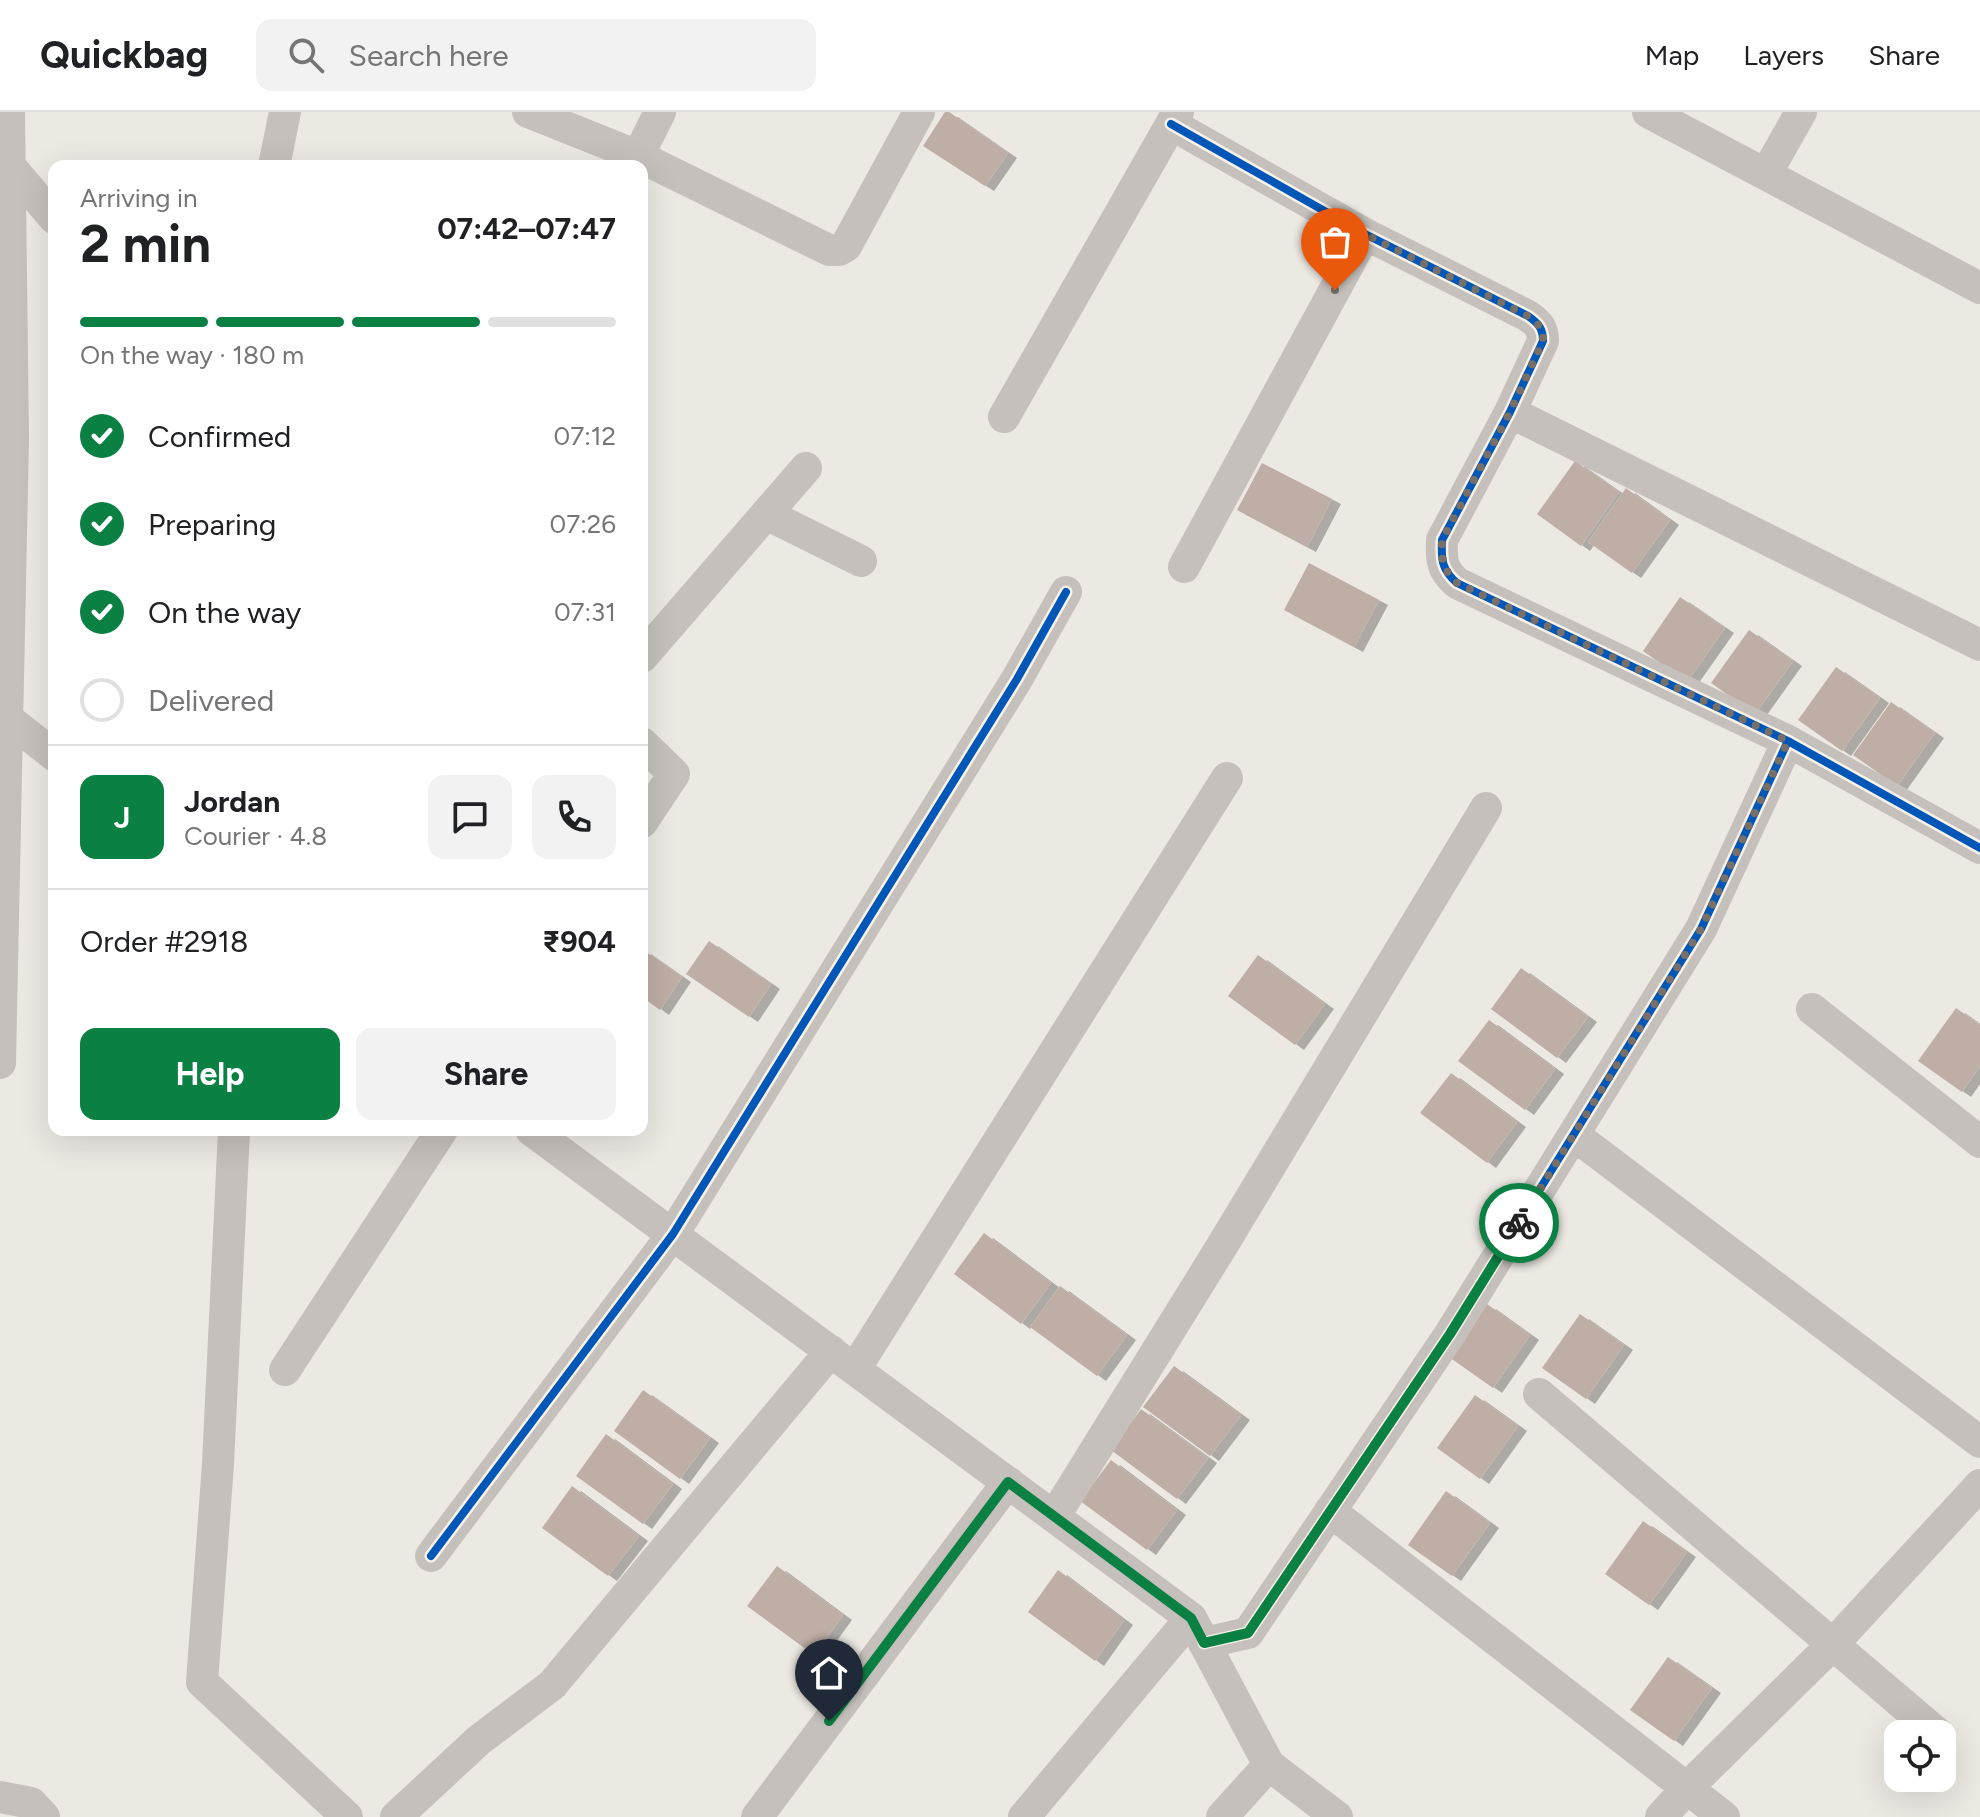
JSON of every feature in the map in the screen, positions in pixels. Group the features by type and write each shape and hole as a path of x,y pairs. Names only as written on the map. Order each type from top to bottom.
{"street":[{"path":"0,1063 6,699 9,112"},
{"path":"275,160 285,112"},
{"path":"528,112 646,160"},
{"path":"638,156 660,112"},
{"path":"648,161 829,250 839,250 846,246 919,112"},
{"path":"1648,112 1980,288"},
{"path":"1766,174 1801,112"},
{"path":"1004,417 1174,118 1365,234 1538,322 1543,331 1543,341 1510,412 1442,540 1444,571 1457,583 1788,741 1980,848"},
{"path":"9,165 48,211"},
{"path":"1184,567 1365,234"},
{"path":"1510,412 1980,645"},
{"path":"648,650 806,468"},
{"path":"766,514 861,561"},
{"path":"431,1556 673,1234 1017,679 1066,592"},
{"path":"6,699 48,748"},
{"path":"1198,1630 1248,1633 1450,1334 1701,929 1788,741"},
{"path":"648,749 674,774 648,813"},
{"path":"396,1817 479,1740 552,1685 843,1360 1227,778"},
{"path":"1054,1517 1222,1246 1486,808"},
{"path":"1812,1009 1980,1142"},
{"path":"1574,1135 1980,1442"},
{"path":"234,1136 218,1464 202,1682 347,1817"},
{"path":"285,1370 438,1136"},
{"path":"539,1136 1008,1482 1198,1630 1269,1765 1337,1817"},
{"path":"1539,1394 1922,1720"},
{"path":"757,1817 1008,1482"},
{"path":"1661,1817 1834,1643 1980,1485"},
{"path":"1330,1511 1724,1817"},
{"path":"1024,1817 1198,1630"},
{"path":"1222,1817 1269,1765"},
{"path":"0,1797 31,1803 44,1817"}],"building":[{"path":"945,112 1008,153 985,186 923,146"},
{"path":"1575,461 1619,492 1581,546 1537,514"},
{"path":"1262,463 1332,499 1307,547 1237,510"},
{"path":"1626,488 1670,520 1632,573 1588,542"},
{"path":"1309,563 1379,600 1354,647 1284,610"},
{"path":"1680,597 1725,628 1687,682 1643,651"},
{"path":"1749,630 1793,661 1755,714 1711,683"},
{"path":"1836,667 1880,698 1842,751 1798,720"},
{"path":"1891,702 1935,733 1897,786 1853,755"},
{"path":"709,941 771,984 749,1017 686,974"},
{"path":"648,953 682,977 660,1010 648,1001"},
{"path":"1258,955 1325,1004 1295,1045 1228,996"},
{"path":"1521,968 1588,1017 1557,1058 1491,1009"},
{"path":"1956,1008 1980,1025 1980,1066 1962,1092 1918,1061"},
{"path":"1489,1020 1555,1069 1525,1110 1458,1061"},
{"path":"1451,1073 1517,1122 1487,1163 1420,1113"},
{"path":"984,1233 1051,1283 1021,1324 954,1274"},
{"path":"1060,1286 1127,1335 1097,1376 1030,1327"},
{"path":"1487,1304 1530,1335 1493,1388 1449,1357"},
{"path":"1580,1314 1624,1345 1586,1399 1542,1368"},
{"path":"1174,1366 1241,1415 1210,1456 1143,1407"},
{"path":"643,1390 710,1438 680,1479 614,1431"},
{"path":"1475,1395 1518,1426 1480,1479 1437,1448"},
{"path":"1141,1409 1208,1458 1177,1499 1111,1450"},
{"path":"606,1434 673,1484 643,1524 576,1476"},
{"path":"1111,1460 1177,1510 1147,1550 1080,1501"},
{"path":"572,1486 639,1536 608,1576 542,1528"},
{"path":"1446,1491 1490,1523 1452,1576 1408,1545"},
{"path":"1643,1521 1687,1552 1649,1605 1605,1574"},
{"path":"777,1566 843,1615 814,1655 747,1606"},
{"path":"1058,1570 1124,1620 1095,1661 1028,1612"},
{"path":"1668,1657 1712,1688 1674,1741 1630,1710"}],"cycle path":[{"path":"1171,124 1365,234 1528,316 1539,326 1543,341 1510,412 1442,540 1444,564 1457,583 1788,741 1980,848"},
{"path":"431,1556 673,1234 1017,679 1066,592"},
{"path":"1204,1643 1248,1633 1450,1334 1701,929 1788,741"}],"way so far":[{"path":"1335,290 1365,234 1528,316 1538,322 1543,331 1543,341 1510,412 1442,540 1444,571 1457,583 1788,741 1701,929 1519,1223"}],"route":[{"path":"829,1721 1008,1482 1191,1618 1204,1643 1248,1633 1450,1334 1519,1223"}]}
